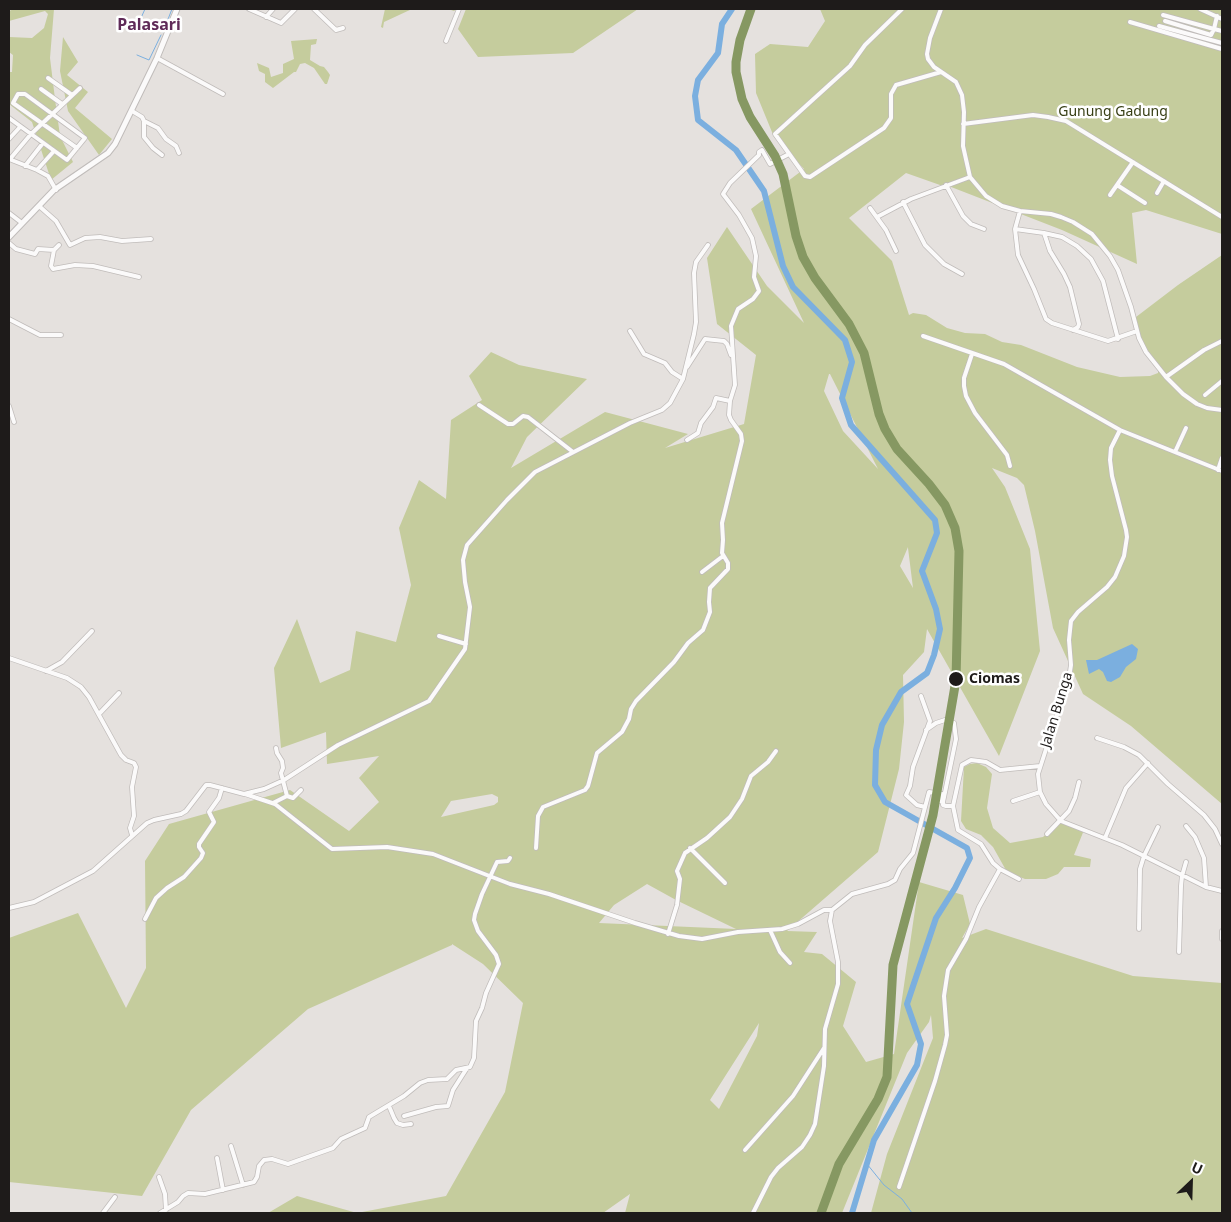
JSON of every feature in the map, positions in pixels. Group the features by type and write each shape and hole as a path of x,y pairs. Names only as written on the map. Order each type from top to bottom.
{"main road":[{"path":"9,237 56,190 108,153 115,144 157,58 177,9"}],"street":[{"path":"250,9 280,23 296,9"},
{"path":"266,17 273,9"},
{"path":"314,9 336,30 343,28"},
{"path":"446,40 459,9"},
{"path":"902,9 865,45 850,66 775,134 805,176 810,177 884,128 891,118 890,94 896,85 941,72"},
{"path":"941,9 930,38 927,54 930,62 958,85 962,95 963,146 970,177 986,196 994,201 1020,211 1051,214 1073,222 1092,234 1102,244 1118,270 1131,307 1136,331 1146,352 1166,377 1183,394 1197,404 1207,408 1222,410"},
{"path":"1200,9 1222,19"},
{"path":"1163,15 1222,31"},
{"path":"1165,22 1211,35 1217,16"},
{"path":"1130,22 1222,50"},
{"path":"1159,26 1222,43"},
{"path":"157,58 223,94"},
{"path":"48,78 72,94"},
{"path":"41,88 62,104"},
{"path":"56,190 48,176 9,159 52,113 80,88"},
{"path":"9,118 67,160 85,138 27,96 18,94 13,103 76,148"},
{"path":"132,111 142,117 144,121 158,128 166,139 176,146 179,153"},
{"path":"963,124 1033,115 1057,118 1074,125 1222,217"},
{"path":"144,121 144,137 152,148 162,155"},
{"path":"9,139 20,126"},
{"path":"25,166 43,143"},
{"path":"536,848 538,816 543,807 585,790 588,786 597,753 622,732 636,701 650,688 688,643 704,629 710,612 710,588 728,569 728,563 723,556 722,523 742,441 741,434 729,415 730,401 735,384 731,322 738,309 753,299 759,291 754,277 756,256 752,238 739,214 723,194 730,183 759,155 758,152 762,150 770,164 789,154"},
{"path":"37,170 54,151"},
{"path":"1110,195 1133,162"},
{"path":"877,217 903,202 970,177"},
{"path":"1157,193 1164,181"},
{"path":"946,185 963,216 971,224 984,229"},
{"path":"1117,185 1145,203"},
{"path":"903,202 925,245 944,264 962,274"},
{"path":"39,206 56,221 70,245 85,238 100,237 122,241 152,239"},
{"path":"870,208 891,238 896,250"},
{"path":"1020,211 1015,229 1018,256 1034,289 1044,317 1052,323 1105,341 1118,339 1136,331"},
{"path":"9,213 22,223"},
{"path":"1015,229 1044,233 1070,241 1091,258 1105,286 1118,339"},
{"path":"1044,233 1050,251 1070,287 1079,324 1073,330"},
{"path":"9,243 16,249 35,254 38,249 54,250"},
{"path":"59,245 54,250 50,266 53,269 75,265 93,266 139,277"},
{"path":"244,794 264,789 284,780 338,745 429,701 463,653 466,644 470,607 463,560 467,546 507,500 535,472 630,423 666,407 683,379 686,369 695,326 694,272 696,262 708,245"},
{"path":"9,319 40,335 61,335"},
{"path":"630,332 644,354 666,362 672,372 683,379"},
{"path":"923,336 1011,368 1120,430 1220,471 1222,458"},
{"path":"686,369 705,339 724,341 733,358"},
{"path":"1166,377 1204,350 1222,341"},
{"path":"972,354 964,378 966,396 975,413 1007,455 1010,466"},
{"path":"1205,394 1222,381"},
{"path":"687,440 698,433 701,423 714,407 715,399 730,401"},
{"path":"479,405 508,424 513,424 523,416 528,417 573,452"},
{"path":"9,406 14,422"},
{"path":"1175,452 1186,428"},
{"name":"Jalan Bunga","path":"1040,792 1038,774 1040,766 1069,678 1071,665 1069,640 1071,622 1078,612 1107,587 1115,577 1127,544 1126,530 1112,476 1110,460 1112,444 1120,430"},
{"path":"702,572 723,556"},
{"path":"46,671 62,662 92,630"},
{"path":"439,636 466,644"},
{"path":"9,658 67,678 78,685 89,697 121,755 126,760 134,763 136,767 132,787 134,816 130,828 132,835"},
{"path":"99,714 119,693"},
{"path":"921,696 930,721 913,767 910,786 906,795 911,801 925,808"},
{"path":"925,732 936,723 945,720 954,723 955,726 956,739 943,802"},
{"path":"1097,738 1139,755 1168,784 1204,815 1216,829 1222,844"},
{"path":"276,748 282,760 283,768 281,773 287,796"},
{"path":"668,934 677,905 680,879 677,871 685,853 707,838 730,817 742,799 751,776 768,762 776,751"},
{"path":"1020,879 1000,869 993,863 981,844 958,830 953,806 962,765 966,762 971,760 983,761 1000,770 1040,766"},
{"path":"1105,838 1124,793 1148,763"},
{"path":"1047,834 1061,821 1073,803 1079,782"},
{"path":"9,908 34,902 93,871 150,821 176,816 186,811 206,785 273,803 332,849 377,846 419,851 447,858 490,876 668,934 702,939 738,932 791,927 824,910 832,910 852,894 879,887 895,880 900,869 912,855 929,792 942,795 940,801 943,804 953,806"},
{"path":"145,920 156,898 172,884 184,877 201,858 203,853 199,848 199,844 214,822 209,812 219,798 222,788"},
{"path":"273,803 287,796 293,798 301,790"},
{"path":"1013,801 1040,792 1049,809 1061,821 1144,856 1206,888 1222,891"},
{"path":"1186,826 1195,837 1204,858 1206,888"},
{"path":"1139,929 1140,873 1144,856 1158,827"},
{"path":"690,848 725,883"},
{"path":"404,1116 449,1105 453,1090 473,1062 476,1021 499,964 496,955 478,931 474,920 490,876 499,861 506,861 510,858"},
{"path":"1179,952 1182,876 1186,862"},
{"path":"898,1187 936,1081 945,1046 944,999 948,970 966,939 979,907 1000,869"},
{"path":"754,1213 771,1177 778,1168 798,1152 812,1131 816,1118 824,1066 826,1025 838,984 838,962 830,921 832,910"},
{"path":"770,930 780,952 790,963"},
{"path":"1222,930 1222,939"},
{"path":"745,1150 793,1096 824,1048"},
{"path":"160,1213 178,1202 188,1193 205,1194 243,1185 255,1180 259,1166 264,1160 272,1159 286,1165 333,1148 341,1139 363,1129 369,1117 389,1106 423,1081 447,1080 454,1071 467,1068"},
{"path":"389,1106 397,1123 411,1124"},
{"path":"231,1146 243,1185"},
{"path":"217,1158 223,1190"},
{"path":"159,1176 165,1194 166,1210"},
{"path":"103,1213 115,1197"}],"green space":[{"path":"14,9 54,9 50,58 55,99 60,136 73,162 51,180 32,122 9,104 9,72 12,72 13,55 9,52 9,37 32,38 44,28 48,14 45,11 9,21 9,11"},
{"path":"385,9 412,9 384,22 383,28 381,27"},
{"path":"466,9 638,9 573,53 478,57 458,29"},
{"name":"Gunung Gadung","path":"820,9 1222,9 1222,234 1146,210 1132,213 1137,264 1062,230 946,185 940,185 906,173 849,218 892,261 909,315 913,313 926,315 947,328 965,333 985,334 1002,342 1021,345 1077,367 1120,377 1150,376 1158,373 1158,370 1142,348 1133,321 1178,285 1222,255 1222,804 1131,726 1083,694 1053,628 1035,531 1024,485 1017,478 992,468 1005,487 1030,549 1040,651 999,756 927,629 924,652 903,675 904,722 899,769 878,852 787,931 817,932 804,952 822,954 856,982 843,1026 866,1062 894,1054 919,882 963,895 970,924 962,938 986,929 1133,976 1222,983 1222,1213 871,1213 887,1154 933,1038 931,1015 929,1022 907,1053 842,1213 625,1213 630,1194 603,1213 357,1213 446,1196 505,1092 523,1003 483,964 452,944 308,1009 191,1110 142,1196 9,1182 9,938 78,913 126,1008 146,968 145,861 169,824 290,790 349,831 379,802 359,778 379,756 327,764 326,732 281,748 274,668 297,619 320,683 350,670 356,631 396,642 411,585 399,528 419,480 446,499 451,420 482,400 469,376 491,352 519,365 587,379 527,437 511,468 605,412 688,434 665,448 744,424 756,355 717,324 707,258 727,227 767,286 804,323 751,209 804,169 774,137 756,93 755,54 770,44 808,47 825,21","holes":["830,374 878,469 843,431 824,391","908,547 913,588 900,566","492,794 498,797 498,802 494,805 441,817 451,801","647,884 736,929 599,923 614,905","759,1023 757,1036 719,1109 710,1100"]},
{"path":"63,37 78,62 67,75 88,92 75,108 112,139 99,155 68,111 60,71"},
{"path":"317,39 316,44 311,45 310,60 324,67 328,72 330,75 327,84 325,84 314,68 305,63 300,64 296,72 273,88 265,82 265,74 259,71 257,63 269,68 271,77 283,73 283,64 294,59 291,41"},
{"path":"977,763 986,767 992,774 987,808 993,828 1010,843 1043,837 1061,821 1084,830 1074,855 1091,859 1090,867 1064,867 1058,874 1046,879 1025,879 1007,872 993,847 981,835 966,829 961,821 964,767"},
{"path":"297,1196 357,1213 268,1213"}],"water":[{"path":"1132,644 1138,649 1136,659 1126,667 1120,677 1111,682 1107,681 1103,672 1099,669 1089,674 1086,660 1097,660"}],"waterway":[{"path":"141,18 145,9"},
{"path":"163,32 172,9"},
{"path":"732,9 722,24 718,53 698,80 695,96 698,120 736,150 764,191 783,266 793,287 845,340 852,362 842,398 851,425 935,520 937,533 922,571 936,609 940,629 934,655 927,673 901,692 882,725 876,750 875,785 885,802 967,848 970,858 955,888 936,918 907,1004 921,1044 917,1065 874,1140 852,1213"},
{"path":"137,55 149,60 161,35"},
{"path":"867,1164 884,1185 902,1199 912,1213"}],"transit line":[{"path":"751,9 740,40 736,62 736,72 742,99 750,117 775,156 783,174 796,236 803,257 815,278 849,324 864,353 879,414 885,429 897,449 929,484 945,505 955,528 959,551 956,680 933,815 893,965 887,1077 878,1099 839,1164 821,1213"}],"place":[{"name":"Ciomas","path":"956,679"}],"district":[{"name":"Palasari","path":"149,25"}]}
